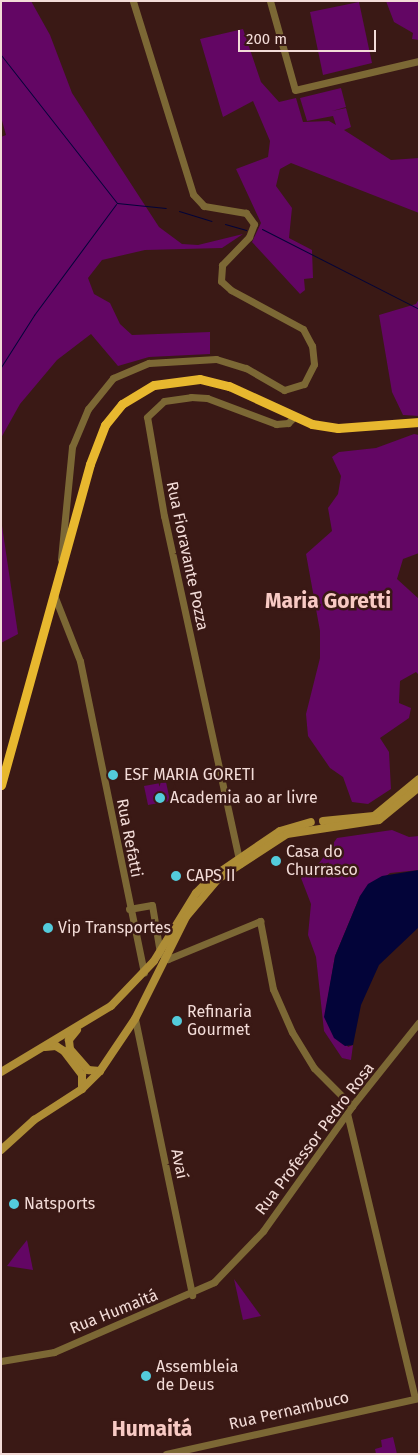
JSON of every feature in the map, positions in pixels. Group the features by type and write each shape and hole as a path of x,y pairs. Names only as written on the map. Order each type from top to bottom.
{"highway":[{"path":"1,785 97,444 109,418 128,399 163,382 200,378 229,386 294,417 338,428 419,422"}],"main road":[{"path":"1,1150 34,1120 82,1089 100,1071 128,1032 151,987 163,955 198,890 292,826 374,816 419,779"},
{"path":"239,861 300,829 360,825 379,820 419,787"},
{"path":"1,1072 111,1006 163,955"},
{"path":"133,985 151,987"},
{"path":"84,1023 69,1040 69,1046 88,1070 100,1071"},
{"path":"41,1048 56,1046 64,1051 82,1075 82,1089"}],"street":[{"path":"60,577 72,447 88,409 113,378 149,364 216,359 246,368 277,389 291,390 304,384 314,364 312,346 303,329 231,290 221,281 222,264 250,237 254,224 246,213 204,206 193,194 133,1"},
{"path":"270,1 295,90 419,61"},
{"name":"Rua Fioravante Pozza","path":"239,861 164,516 147,417 164,402 191,397 208,398 276,424 288,423 294,417"},
{"name":"Rua Refatti","path":"54,595 80,661 129,909 144,972"},
{"path":"129,909 152,905 163,955 260,921 273,989 292,1032 314,1068 349,1110 376,1236 417,1398"},
{"name":"Avaí","path":"135,1019 192,1295"},
{"name":"Rua Professor Pedro Rosa","path":"229,1268 274,1217 349,1110 419,1022"},
{"path":"128,1032 139,1038"},
{"name":"Rua Humaitá","path":"1,1361 54,1352 192,1295 229,1268"},
{"name":"Rua Pernambuco","path":"166,1454 417,1398"}],"shaded area":[{"path":"1,1 31,1 50,35 72,93 159,227 182,244 198,245 243,234 222,248 145,250 102,260 88,278 94,294 110,303 120,324 132,335 210,332 210,354 149,357 118,366 91,334 57,360 20,404 1,438 1,137 6,135 1,117"},
{"path":"386,1 419,1 419,40 412,39 413,33 394,22"},
{"path":"359,2 372,63 323,75 310,12"},
{"path":"243,29 261,82 279,102 296,98 303,122 329,121 336,125 333,116 307,121 300,98 341,88 346,107 332,111 346,108 351,127 344,130 391,160 419,158 419,213 291,163 280,169 276,186 292,208 289,238 312,250 313,278 304,279 305,290 300,294 252,242 261,223 236,169 268,157 270,141 253,101 223,117 200,39"},
{"path":"419,299 419,416 403,415 392,392 379,315 416,304"},
{"path":"414,434 419,435 419,553 403,559 397,579 419,599 419,675 416,672 400,681 399,703 411,708 409,718 380,738 389,752 391,789 368,804 352,802 343,777 330,768 308,736 306,714 320,658 320,631 306,554 332,531 328,508 338,494 341,476 332,457 339,452 376,448"},
{"path":"1,519 18,634 1,643"},
{"path":"166,782 170,801 148,805 144,786"},
{"path":"392,830 409,837 419,836 419,870 390,873 360,896 335,956 326,1009 348,1047 353,1045 351,1060 342,1058 324,1031 316,957 308,935 311,904 301,878 320,862 337,838"},
{"path":"419,870 419,927 379,965 361,1005 353,1045 345,1046 334,1038 324,1017 335,956 360,896 368,884 382,876"},
{"path":"27,1240 33,1270 7,1266 19,1250"},
{"path":"234,1279 261,1316 243,1320"},
{"path":"393,1437 397,1454 376,1454 375,1449 382,1447 381,1440"}],"waterway":[{"path":"1,55 117,203 166,208"},
{"path":"1,367 34,315 116,204"},
{"path":"179,211 212,221"},
{"path":"225,224 246,230"},
{"path":"262,229 419,309"}],"place":[{"name":"ESF MARIA GORETI","path":"113,775"},
{"name":"Academia ao ar livre","path":"160,798"},
{"name":"Casa do Churrasco","path":"276,861"},
{"name":"CAPS II","path":"176,876"},
{"name":"Vip Transportes","path":"48,928"},
{"name":"Refinaria Gourmet","path":"177,1021"},
{"name":"Natsports","path":"14,1204"},
{"name":"Assembleia de Deus","path":"146,1376"}],"district":[{"name":"Maria Goretti","path":"328,601"},
{"name":"Humaitá","path":"152,1429"}]}
